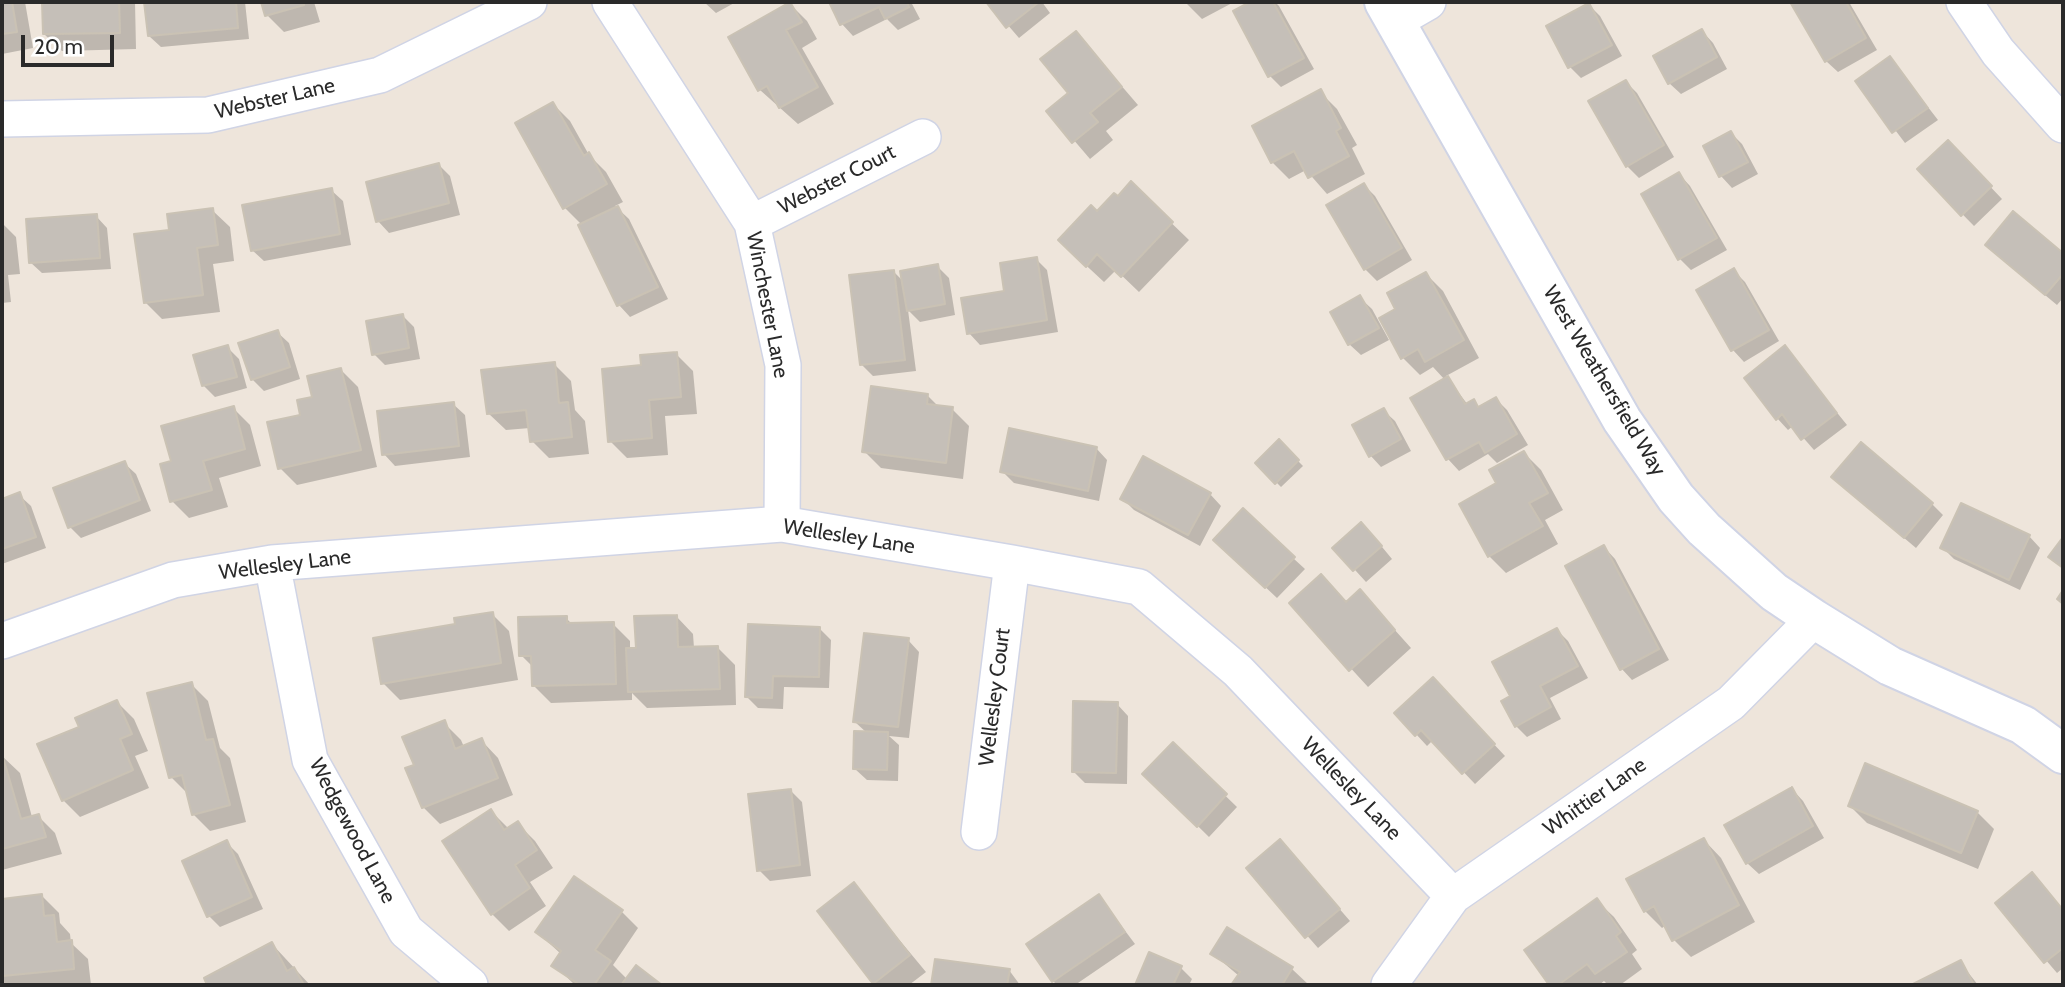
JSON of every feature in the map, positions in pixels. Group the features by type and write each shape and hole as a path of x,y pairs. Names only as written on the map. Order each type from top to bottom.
{"street":[{"name":"Webster Lane","path":"2,119 208,115 380,75 529,2"},
{"name":"Winchester Lane","path":"610,2 752,223 783,365 782,524"},
{"path":"1390,11 1428,2"},
{"path":"1964,2 1998,52 2063,125"},
{"name":"West Weathersfield Way","path":"1390,11 1615,408 1676,498 1736,561 1774,592 1814,619 1890,666 2024,725 2063,754"},
{"name":"Webster Court","path":"752,223 923,137"},
{"name":"Wellesley Lane","path":"2,641 173,580 272,563 782,524 1012,563 1139,587 1238,671 1453,895"},
{"name":"Wedgewood Lane","path":"272,563 310,760 406,931 471,985"},
{"name":"Wellesley Court","path":"979,832 1012,563"},
{"name":"Whittier Lane","path":"1390,985 1453,895 1731,703 1814,619"}],"building":[{"path":"2,2 12,2 17,32 2,34"},
{"path":"42,2 119,2 120,33 43,34"},
{"path":"144,2 236,2 238,28 148,36"},
{"path":"261,2 303,2 304,5 265,16"},
{"path":"790,2 802,22 786,30 818,87 779,108 767,86 758,91 728,37"},
{"path":"829,2 907,2 909,7 885,19 879,7 840,25"},
{"path":"986,2 1039,2 1006,28"},
{"path":"1250,2 1273,2 1304,58 1268,77 1233,11"},
{"path":"1790,2 1846,2 1866,38 1825,62"},
{"path":"1589,3 1612,45 1568,68 1546,26"},
{"path":"1702,29 1717,57 1668,84 1653,56"},
{"path":"1076,31 1122,87 1090,113 1098,122 1072,143 1046,111 1068,93 1040,59"},
{"path":"1890,56 1928,108 1892,133 1855,81"},
{"path":"1626,80 1664,145 1626,167 1588,101"},
{"path":"1321,89 1341,128 1336,131 1349,156 1308,178 1294,151 1271,163 1252,126"},
{"path":"553,102 584,156 589,152 607,184 563,209 515,123"},
{"path":"1731,131 1748,162 1719,177 1703,146"},
{"path":"1948,140 1992,186 1961,216 1917,169"},
{"path":"439,163 449,203 376,222 366,182"},
{"path":"1679,172 1717,238 1678,260 1641,194"},
{"path":"1131,181 1173,222 1121,277 1097,254 1086,267 1058,240 1091,205 1097,211 1114,193 1118,196"},
{"path":"1364,183 1402,248 1364,270 1326,205"},
{"path":"332,188 340,234 251,251 242,205"},
{"path":"618,206 658,287 617,306 578,225"},
{"path":"213,208 218,245 197,248 203,295 144,303 134,234 169,230 167,214"},
{"path":"2013,211 2063,253 2063,274 2045,295 1985,245"},
{"path":"97,214 100,258 29,263 26,219"},
{"path":"1037,257 1047,320 967,334 961,298 1004,291 1000,263"},
{"path":"938,264 945,304 907,311 900,271"},
{"path":"1734,268 1769,330 1731,351 1696,290"},
{"path":"894,270 905,360 860,365 849,275"},
{"path":"1426,272 1464,340 1425,362 1418,349 1401,359 1379,318 1395,309 1387,293"},
{"path":"1360,295 1379,328 1348,345 1330,312"},
{"path":"403,314 409,348 372,355 366,321"},
{"path":"278,330 290,367 251,380 238,343"},
{"path":"228,345 237,377 202,386 193,355"},
{"path":"1785,345 1837,413 1801,440 1782,414 1776,420 1744,378"},
{"path":"677,352 681,397 649,400 652,438 608,442 602,369 641,365 640,355"},
{"path":"555,362 559,403 568,402 572,437 530,442 526,410 487,414 481,370"},
{"path":"341,368 361,450 278,469 267,422 300,415 297,400 312,397 307,376"},
{"path":"1448,376 1465,404 1474,399 1478,407 1496,397 1517,434 1485,453 1479,442 1446,460 1410,398"},
{"path":"871,386 928,394 927,404 953,407 946,463 862,452"},
{"path":"454,402 459,446 382,455 377,411"},
{"path":"234,406 245,449 203,461 212,490 170,502 160,464 171,461 161,426"},
{"path":"1384,408 1401,439 1369,457 1352,425"},
{"path":"1009,428 1097,447 1088,491 1000,472"},
{"path":"1279,439 1299,460 1275,484 1255,463"},
{"path":"1861,442 1933,503 1904,538 1831,477"},
{"path":"1524,451 1548,493 1529,503 1543,526 1488,557 1459,504 1496,483 1489,470"},
{"path":"1143,456 1211,493 1188,535 1120,499"},
{"path":"125,461 140,500 68,528 53,488"},
{"path":"20,492 36,537 2,549 2,499"},
{"path":"1961,503 2030,535 2009,580 1940,548"},
{"path":"1243,508 1295,557 1265,588 1213,540"},
{"path":"1361,522 1382,546 1353,571 1332,548"},
{"path":"2063,537 2063,568 2048,557"},
{"path":"1604,545 1659,649 1620,670 1565,566"},
{"path":"1321,574 1346,602 1360,589 1395,630 1349,671 1289,603"},
{"path":"2063,590 2063,604 2057,599"},
{"path":"493,612 501,663 381,684 373,638 455,624 454,618"},
{"path":"677,615 678,647 718,646 720,689 628,692 626,648 636,648 634,616"},
{"path":"567,616 567,623 614,622 616,684 532,686 531,656 519,656 518,617"},
{"path":"748,624 820,627 819,677 773,676 772,698 745,697"},
{"path":"1557,628 1578,666 1540,686 1551,707 1515,727 1501,701 1510,696 1492,662"},
{"path":"864,633 909,638 898,727 853,722"},
{"path":"1433,677 1495,744 1462,774 1421,730 1415,736 1394,713"},
{"path":"192,682 206,740 213,739 230,805 192,815 182,775 169,778 147,693"},
{"path":"117,700 132,734 120,739 133,770 62,801 37,744 79,727 75,718"},
{"path":"1073,701 1118,702 1116,773 1072,772"},
{"path":"445,720 455,749 482,738 498,778 422,808 405,768 414,765 402,737"},
{"path":"854,731 888,732 887,770 853,769"},
{"path":"1173,742 1227,794 1197,827 1142,774"},
{"path":"2,754 21,819 39,814 46,837 2,849"},
{"path":"1865,763 1978,811 1961,853 1848,806"},
{"path":"1792,787 1813,826 1746,864 1724,825"},
{"path":"791,789 800,865 757,871 748,794"},
{"path":"491,809 504,830 518,821 537,850 515,865 530,888 491,915 442,841"},
{"path":"1704,838 1739,905 1672,941 1654,906 1644,912 1626,879"},
{"path":"1280,839 1340,909 1305,938 1246,868"},
{"path":"227,840 252,897 207,917 182,861"},
{"path":"2032,872 2063,910 2063,948 2044,963 1995,903"},
{"path":"574,876 623,910 595,950 611,961 594,985 580,985 551,966 561,951 535,932"},
{"path":"854,882 910,955 873,984 817,911"},
{"path":"42,894 44,916 54,915 57,942 72,940 74,969 2,976 2,899"},
{"path":"1099,894 1125,932 1052,982 1026,944"},
{"path":"1597,898 1621,932 1616,936 1627,952 1595,974 1587,964 1558,985 1549,985 1524,950"},
{"path":"1227,927 1293,967 1282,985 1231,985 1240,972 1210,954"},
{"path":"272,942 287,971 294,967 304,985 207,985 204,978"},
{"path":"1149,952 1182,966 1173,985 1135,985"},
{"path":"935,959 1010,969 1007,985 931,985"},
{"path":"1961,960 1974,985 1911,985"},
{"path":"636,965 662,985 621,985"}]}
